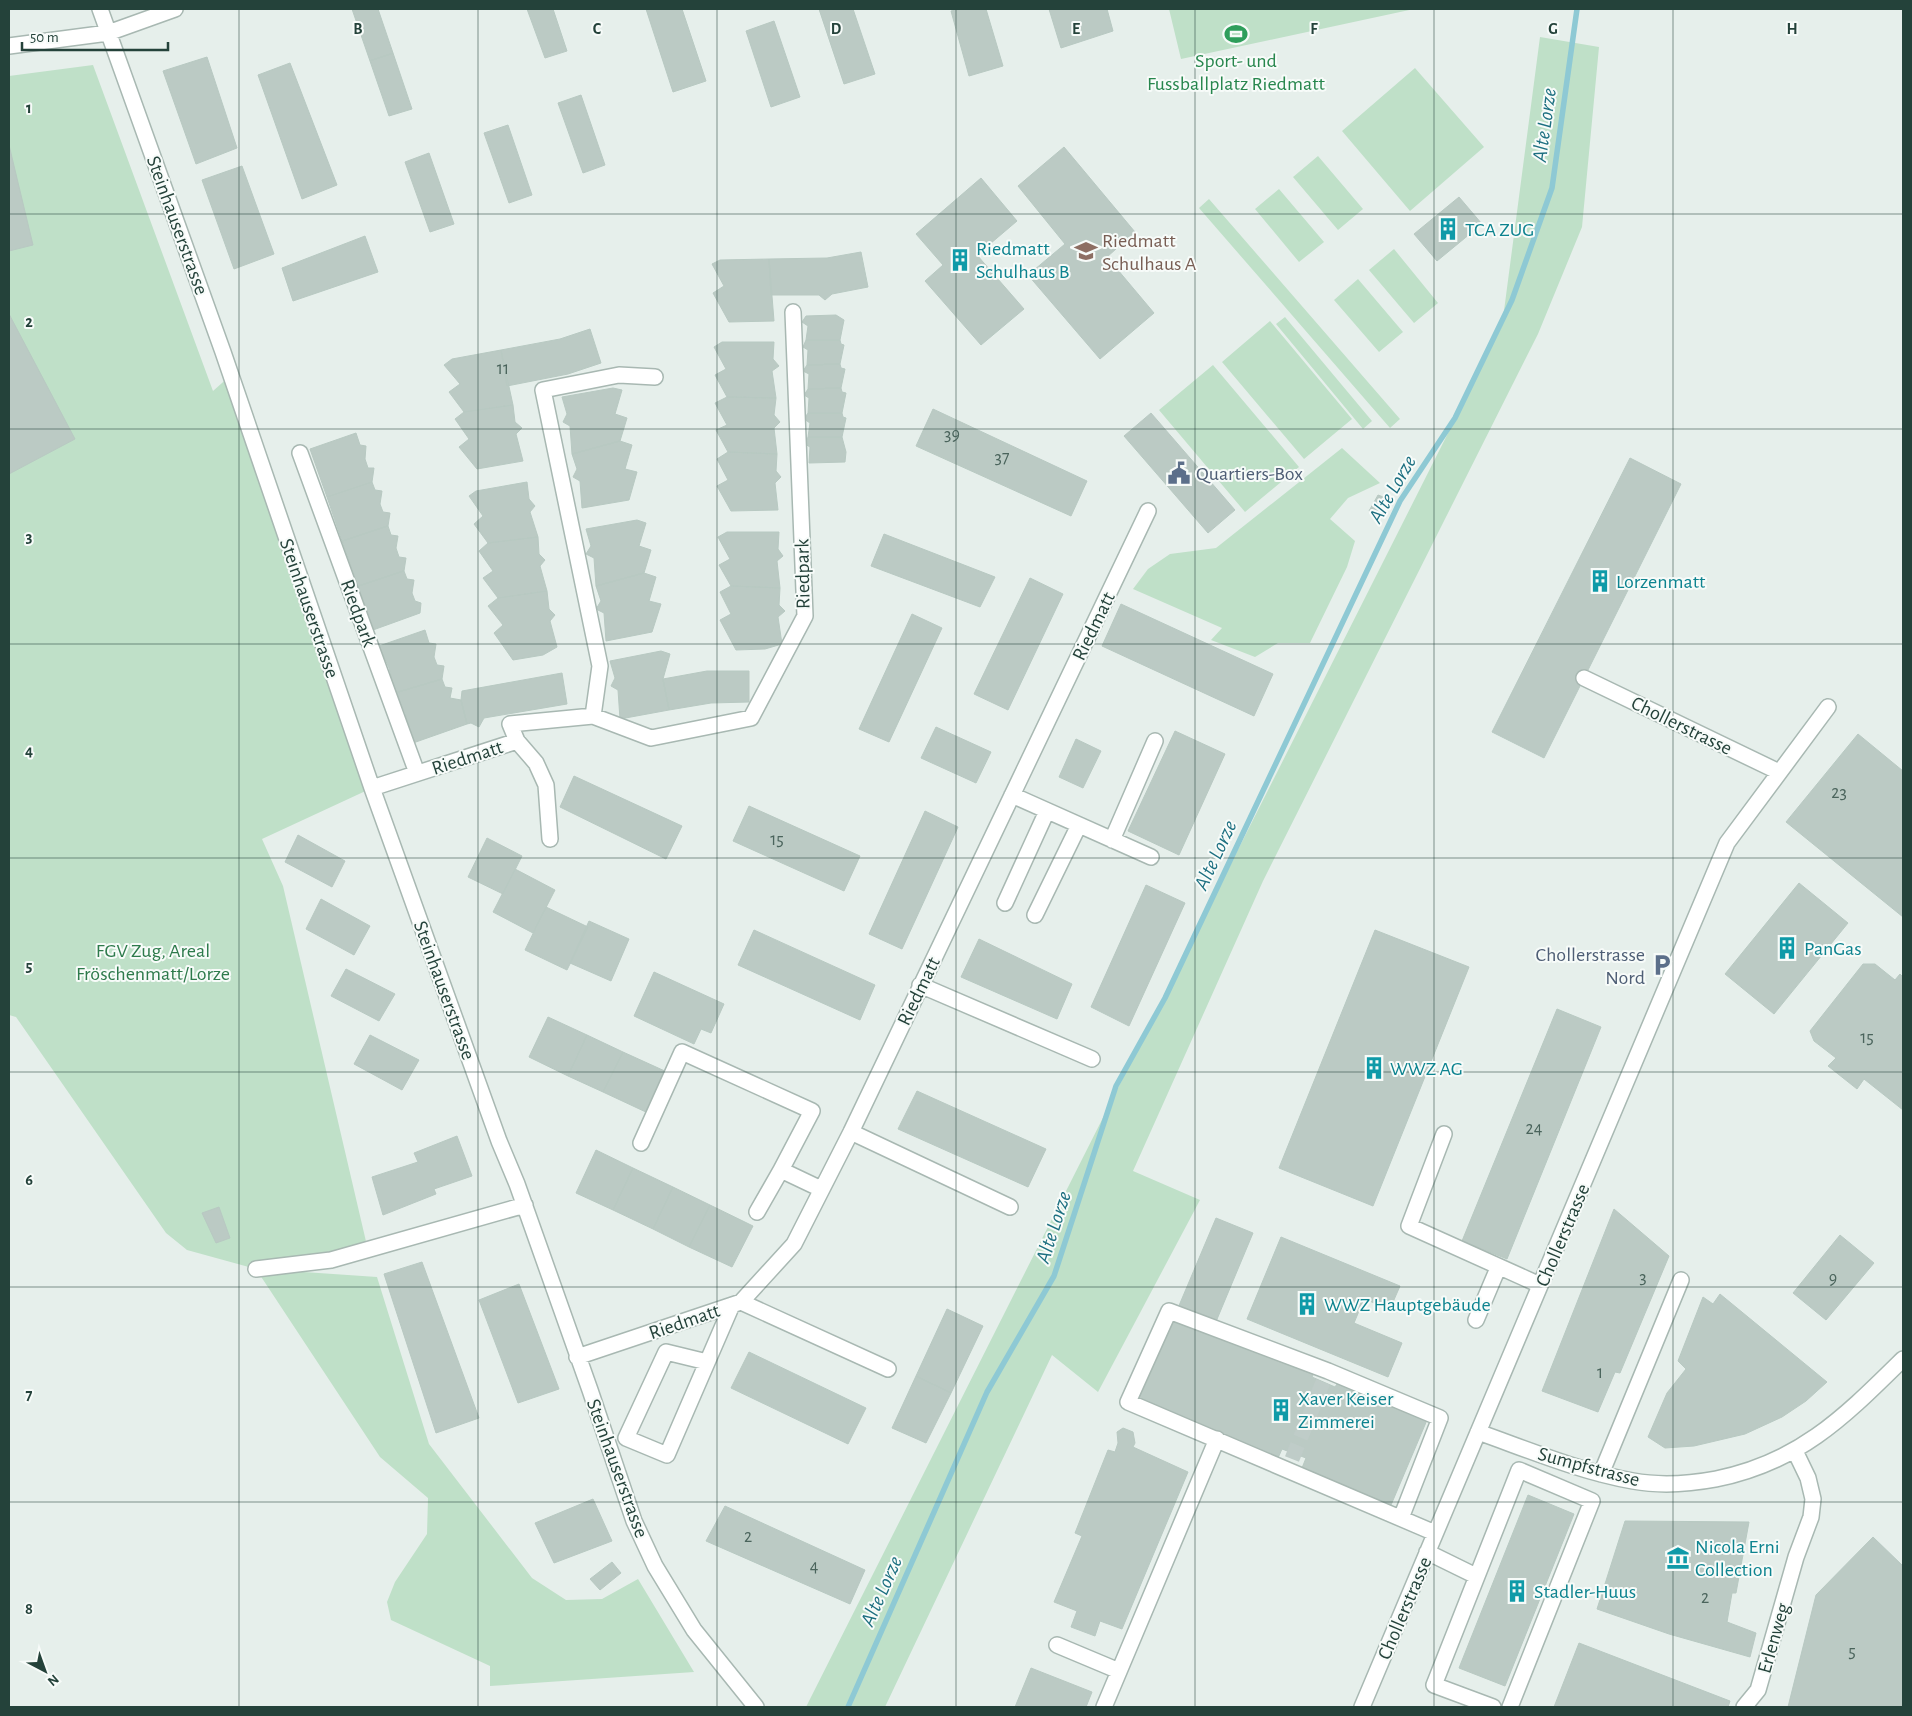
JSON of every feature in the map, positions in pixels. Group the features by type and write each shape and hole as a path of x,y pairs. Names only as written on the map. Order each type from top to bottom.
{"street":[{"name":"Steinhauserstrasse","path":"100,9 223,352 372,788 499,1141 524,1205 590,1390 634,1521 655,1566 694,1630 756,1707"},
{"path":"9,46 108,32 175,9"},
{"name":"Riedpark","path":"517,741 510,724 593,716 650,738 751,718 805,616 793,312"},
{"path":"593,716 600,666 543,390 619,375 655,377"},
{"name":"Riedpark","path":"300,453 417,773"},
{"name":"Riedmatt","path":"577,1357 737,1303 794,1244 851,1132 1148,511"},
{"name":"Chollerstrasse","path":"1584,678 1779,772"},
{"name":"Chollerstrasse","path":"1362,1707 1727,843 1828,707"},
{"name":"Riedmatt","path":"372,788 517,741 536,763 546,785 550,839"},
{"path":"1112,840 1155,741"},
{"path":"1012,795 1151,857"},
{"path":"1005,903 1047,811"},
{"path":"1035,915 1079,825"},
{"path":"920,985 1092,1058"},
{"path":"641,1143 682,1052 812,1111 757,1212"},
{"path":"851,1132 1010,1207"},
{"path":"1444,1134 1409,1226 1498,1268 1540,1285"},
{"path":"781,1170 821,1189"},
{"path":"256,1269 331,1260 524,1205"},
{"path":"1476,1320 1498,1268"},
{"path":"1601,1474 1681,1280"},
{"path":"707,1362 666,1352 626,1438 667,1455 707,1362 737,1303 888,1369"},
{"path":"1401,1518 1440,1418 1326,1377 1169,1311 1128,1402 1217,1439 1289,1464 1401,1518 1435,1533"},
{"name":"Sumpfstrasse","path":"1478,1432 1601,1474 1634,1481 1662,1484 1700,1482 1760,1468 1795,1451 1824,1432 1850,1411 1903,1359"},
{"path":"1104,1707 1217,1439"},
{"name":"Erlenweg","path":"1744,1707 1758,1690 1796,1557 1811,1517 1813,1499 1808,1478 1795,1451"},
{"path":"1493,1707 1434,1685 1519,1470 1592,1501 1510,1707"},
{"path":"1428,1552 1476,1576"},
{"path":"1057,1646 1119,1671"}],"green space":[{"name":"Sport- und Fussballplatz Riedmatt","path":"1169,9 1414,9 1181,59"},
{"path":"1540,37 1599,47 1582,227 1538,334 1263,881 1133,1171 1200,1200 1098,1392 1052,1355 885,1707 806,1707 1502,326"},
{"name":"FGV Zug, Areal Fröschenmatt/Lorze","path":"93,65 213,391 231,375 372,788 262,839 283,886 368,1250 260,1269 377,1277 429,1444 532,1578 566,1600 602,1599 638,1579 694,1672 490,1686 490,1666 391,1620 387,1602 395,1582 427,1534 428,1498 380,1457 256,1269 187,1250 166,1233 16,1017 9,1015 9,76"},
{"path":"1415,68 1484,147 1410,211 1342,131"},
{"path":"1318,156 1363,209 1338,230 1293,177"},
{"path":"1279,189 1324,242 1299,262 1255,209"},
{"path":"1209,199 1400,419 1390,428 1199,208"},
{"path":"1394,249 1438,303 1414,323 1369,270"},
{"path":"1358,279 1403,332 1379,352 1334,300"},
{"path":"1285,317 1372,421 1363,429 1276,324"},
{"path":"1270,321 1352,419 1304,459 1222,362"},
{"path":"1213,365 1299,467 1245,512 1159,410"},
{"path":"1342,448 1380,483 1348,498 1330,519 1355,541 1347,567 1310,643 1278,643 1255,657 1211,640 1222,628 1133,589 1148,569 1170,554 1216,548"}],"building":[{"path":"352,9 378,9 393,53 370,61"},
{"path":"527,9 553,9 567,51 545,58"},
{"path":"646,9 682,9 706,81 673,92"},
{"path":"819,9 853,9 875,74 844,84"},
{"path":"986,9 1003,66 969,76 951,11"},
{"path":"1049,9 1107,9 1113,31 1061,48"},
{"path":"774,21 800,97 771,107 746,31"},
{"path":"393,53 412,109 389,116 370,61"},
{"path":"207,57 237,148 196,164 163,71"},
{"path":"290,63 337,185 302,199 258,75"},
{"path":"581,95 605,165 583,173 558,103"},
{"path":"508,125 532,195 509,203 484,133"},
{"path":"9,145 33,245 9,251"},
{"name":"Riedmatt Schulhaus A","path":"1064,147 1135,232 1107,257 1154,313 1100,359 1028,275 1065,244 1018,186"},
{"path":"429,153 454,224 430,232 405,162"},
{"path":"242,166 274,254 234,269 202,180"},
{"name":"Riedmatt Schulhaus B","path":"981,178 1017,221 977,255 1024,309 981,345 925,281 943,265 916,234"},
{"name":"TCA ZUG","path":"1459,197 1482,224 1437,261 1414,234"},
{"path":"365,236 378,272 293,301 282,268"},
{"path":"861,252 868,287 832,294 825,300 819,295 771,295 769,259 827,258"},
{"path":"769,259 774,321 729,322 713,293 724,286 712,264 720,260"},
{"path":"9,314 75,439 9,474"},
{"path":"836,315 844,320 840,340 806,340 808,326 802,322 806,316"},
{"path":"590,329 601,363 568,374 507,386 501,350 560,339"},
{"path":"806,340 840,340 841,344 844,345 840,364 807,365 808,350 803,347"},
{"path":"722,342 774,342 773,359 779,366 772,371 776,398 727,397 715,375 726,369 714,347"},
{"path":"501,350 513,405 464,412 449,392 460,384 444,365 452,359"},
{"path":"840,364 841,368 845,369 841,388 808,389 809,374 803,371 807,365"},
{"path":"613,388 622,390 615,414 627,418 620,441 572,454 570,426 563,422 567,414 562,397"},
{"path":"841,388 842,392 846,393 842,413 808,413 809,398 804,395 808,389"},
{"path":"727,397 776,398 774,415 780,422 774,428 777,454 728,452 716,430 727,425 715,403"},
{"path":"513,405 515,422 522,428 516,434 523,461 477,469 459,447 469,439 455,419 464,412"},
{"path":"933,409 1087,481 1071,516 916,446"},
{"path":"808,413 842,413 843,417 846,418 842,437 808,437 810,423 804,419"},
{"name":"Quartiers-Box","path":"1151,413 1235,510 1208,533 1124,436"},
{"path":"356,433 360,445 366,446 365,459 368,468 374,468 372,482 327,497 310,449"},
{"path":"808,437 842,437 846,452 845,462 809,463 810,447 805,444"},
{"path":"620,441 632,445 625,469 637,472 629,500 582,508 580,481 573,477 577,469 572,454"},
{"path":"728,452 777,454 776,471 781,477 775,483 778,510 731,511 717,486 728,480 717,459"},
{"name":"Lorzenmatt","path":"1630,458 1681,484 1544,758 1492,732"},
{"path":"372,482 375,490 382,491 380,504 383,512 390,513 388,526 342,541 327,497"},
{"path":"527,482 529,499 535,506 530,512 538,537 488,543 474,524 483,516 469,496 476,491"},
{"path":"1378,495 1386,498 1377,515 1369,511"},
{"path":"637,520 646,523 639,546 651,550 644,573 596,586 594,558 586,554 591,546 586,529"},
{"path":"388,526 391,535 398,536 396,548 399,557 406,558 404,571 358,586 342,541"},
{"path":"727,532 779,532 778,549 783,556 777,561 780,588 731,586 719,565 730,559 718,537"},
{"path":"884,534 995,577 980,607 871,566"},
{"path":"538,537 539,554 545,560 540,566 547,591 498,598 483,578 493,571 479,551 488,543"},
{"path":"404,571 407,579 414,580 412,593 415,601 421,603 420,613 373,630 358,586"},
{"path":"644,573 656,577 649,601 661,604 652,632 606,641 604,613 596,609 601,601 596,586"},
{"path":"1030,578 1063,594 1008,710 974,694"},
{"path":"731,586 780,588 779,605 785,611 778,617 782,644 765,649 736,650 720,620 731,614 720,592"},
{"path":"547,591 549,609 555,615 550,621 557,647 543,655 513,660 494,633 503,625 488,606 498,598"},
{"path":"1121,604 1273,674 1254,716 1102,646"},
{"path":"912,614 942,628 889,742 859,729"},
{"path":"425,630 429,643 436,644 434,657 437,665 444,666 442,679 395,693 389,668 379,646"},
{"path":"661,651 670,654 663,679 669,710 620,719 618,690 611,686 615,678 610,661"},
{"path":"707,671 749,671 749,702 711,703 669,710 663,679"},
{"path":"562,673 567,704 484,718 479,727 471,723 467,724 461,700 462,691"},
{"path":"442,679 445,687 452,688 450,698 461,700 467,724 413,743 405,713 395,693"},
{"path":"936,727 991,752 976,783 921,758"},
{"path":"1175,731 1225,754 1179,855 1128,831"},
{"path":"1858,734 1903,771 1903,917 1786,822"},
{"path":"1076,739 1101,751 1083,788 1059,777"},
{"path":"574,776 682,826 666,859 560,807"},
{"path":"749,806 860,856 844,891 733,841"},
{"path":"925,811 958,827 902,949 869,934"},
{"path":"298,835 345,861 332,887 285,862"},
{"path":"487,838 522,856 503,894 468,877"},
{"path":"515,869 555,890 533,933 493,912"},
{"name":"PanGas","path":"1799,883 1848,923 1774,1014 1725,974"},
{"path":"1146,885 1185,903 1129,1026 1091,1007"},
{"path":"321,899 370,926 354,955 306,929"},
{"path":"546,907 588,927 567,970 525,950"},
{"path":"589,921 629,939 611,981 570,963"},
{"path":"754,930 875,985 860,1020 738,965"},
{"name":"WWZ AG","path":"1375,930 1469,967 1373,1206 1279,1168"},
{"path":"979,939 1072,984 1057,1019 961,977"},
{"path":"1863,964 1875,964 1895,980 1900,974 1903,977 1903,1110 1864,1079 1857,1089 1828,1066 1836,1058 1814,1041 1810,1031"},
{"path":"346,969 395,994 379,1021 331,996"},
{"path":"654,972 724,1004 711,1033 701,1029 694,1044 634,1016"},
{"path":"1557,1009 1601,1027 1507,1259 1462,1241"},
{"path":"548,1017 587,1035 568,1076 529,1057"},
{"path":"370,1035 419,1060 402,1090 354,1064"},
{"path":"587,1035 623,1052 603,1092 568,1076"},
{"path":"623,1052 667,1072 648,1113 603,1092"},
{"path":"917,1091 1046,1149 1028,1187 898,1129"},
{"path":"457,1136 472,1176 434,1189 436,1194 383,1215 372,1177 418,1162 414,1153"},
{"path":"596,1150 633,1168 613,1210 576,1193"},
{"path":"633,1168 673,1187 653,1229 613,1210"},
{"path":"673,1187 710,1205 689,1247 653,1229"},
{"path":"710,1205 753,1226 732,1267 689,1247"},
{"path":"219,1207 230,1238 216,1243 202,1213"},
{"path":"1614,1209 1669,1256 1620,1373 1615,1372 1598,1412 1542,1391"},
{"path":"1216,1218 1253,1233 1215,1324 1178,1308"},
{"path":"1840,1235 1874,1263 1826,1320 1793,1293"},
{"name":"WWZ Hauptgebäude","path":"1281,1237 1400,1286 1390,1309 1364,1299 1354,1323 1402,1343 1388,1377 1247,1319"},
{"path":"422,1262 479,1418 436,1433 384,1274"},
{"path":"519,1284 559,1389 518,1403 479,1300"},
{"path":"1720,1294 1827,1382 1806,1401 1782,1417 1745,1434 1694,1446 1665,1448 1648,1437 1667,1393 1686,1369 1678,1361 1703,1297 1713,1304"},
{"path":"947,1309 983,1326 951,1393 916,1376"},
{"name":"Xaver Keiser Zimmerei","path":"1172,1316 1314,1373 1312,1377 1335,1387 1337,1384 1427,1420 1391,1505 1302,1468 1306,1458 1282,1449 1278,1458 1137,1400"},
{"path":"749,1352 866,1408 848,1444 731,1388"},
{"path":"916,1376 951,1393 926,1443 892,1428"},
{"path":"1123,1428 1133,1432 1135,1443 1133,1447 1188,1472 1122,1629 1100,1621 1095,1636 1071,1627 1077,1611 1054,1602 1082,1536 1075,1533 1108,1450 1115,1452 1118,1443 1117,1432"},
{"name":"Stadler-Huus","path":"1528,1495 1574,1514 1505,1686 1459,1668"},
{"path":"593,1499 612,1541 554,1563 535,1523"},
{"path":"725,1506 865,1570 850,1604 706,1541"},
{"name":"Nicola Erni Collection","path":"1625,1521 1749,1522 1736,1593 1732,1593 1727,1622 1756,1633 1750,1657 1669,1634 1597,1609"},
{"name":"Nicola Erni Collection","path":"1873,1537 1903,1566 1903,1707 1788,1707 1816,1595"},
{"path":"612,1562 621,1573 600,1590 590,1579"},
{"path":"1579,1643 1730,1701 1728,1707 1554,1707"},
{"path":"1031,1668 1092,1692 1086,1707 1015,1707"}],"waterway":[{"name":"Alte Lorze","path":"848,1707 987,1392 1054,1276 1116,1086 1165,998 1400,501 1455,418 1512,300 1552,188 1577,9"}],"tunnel":[{"path":"1292,1459 1323,1382"}],"place":[{"name":"Sport- und Fussballplatz Riedmatt","path":"1236,34"},
{"name":"TCA ZUG","path":"1448,229"},
{"name":"Riedmatt Schulhaus A","path":"1086,251"},
{"name":"Riedmatt Schulhaus B","path":"960,260"},
{"name":"Quartiers-Box","path":"1179,473"},
{"name":"Lorzenmatt","path":"1600,581"},
{"name":"PanGas","path":"1787,948"},
{"name":"Chollerstrasse Nord","path":"1662,965"},
{"name":"WWZ AG","path":"1374,1068"},
{"name":"WWZ Hauptgebäude","path":"1307,1304"},
{"name":"Xaver Keiser Zimmerei","path":"1281,1410"},
{"name":"Nicola Erni Collection","path":"1678,1558"},
{"name":"Stadler-Huus","path":"1517,1591"}]}
